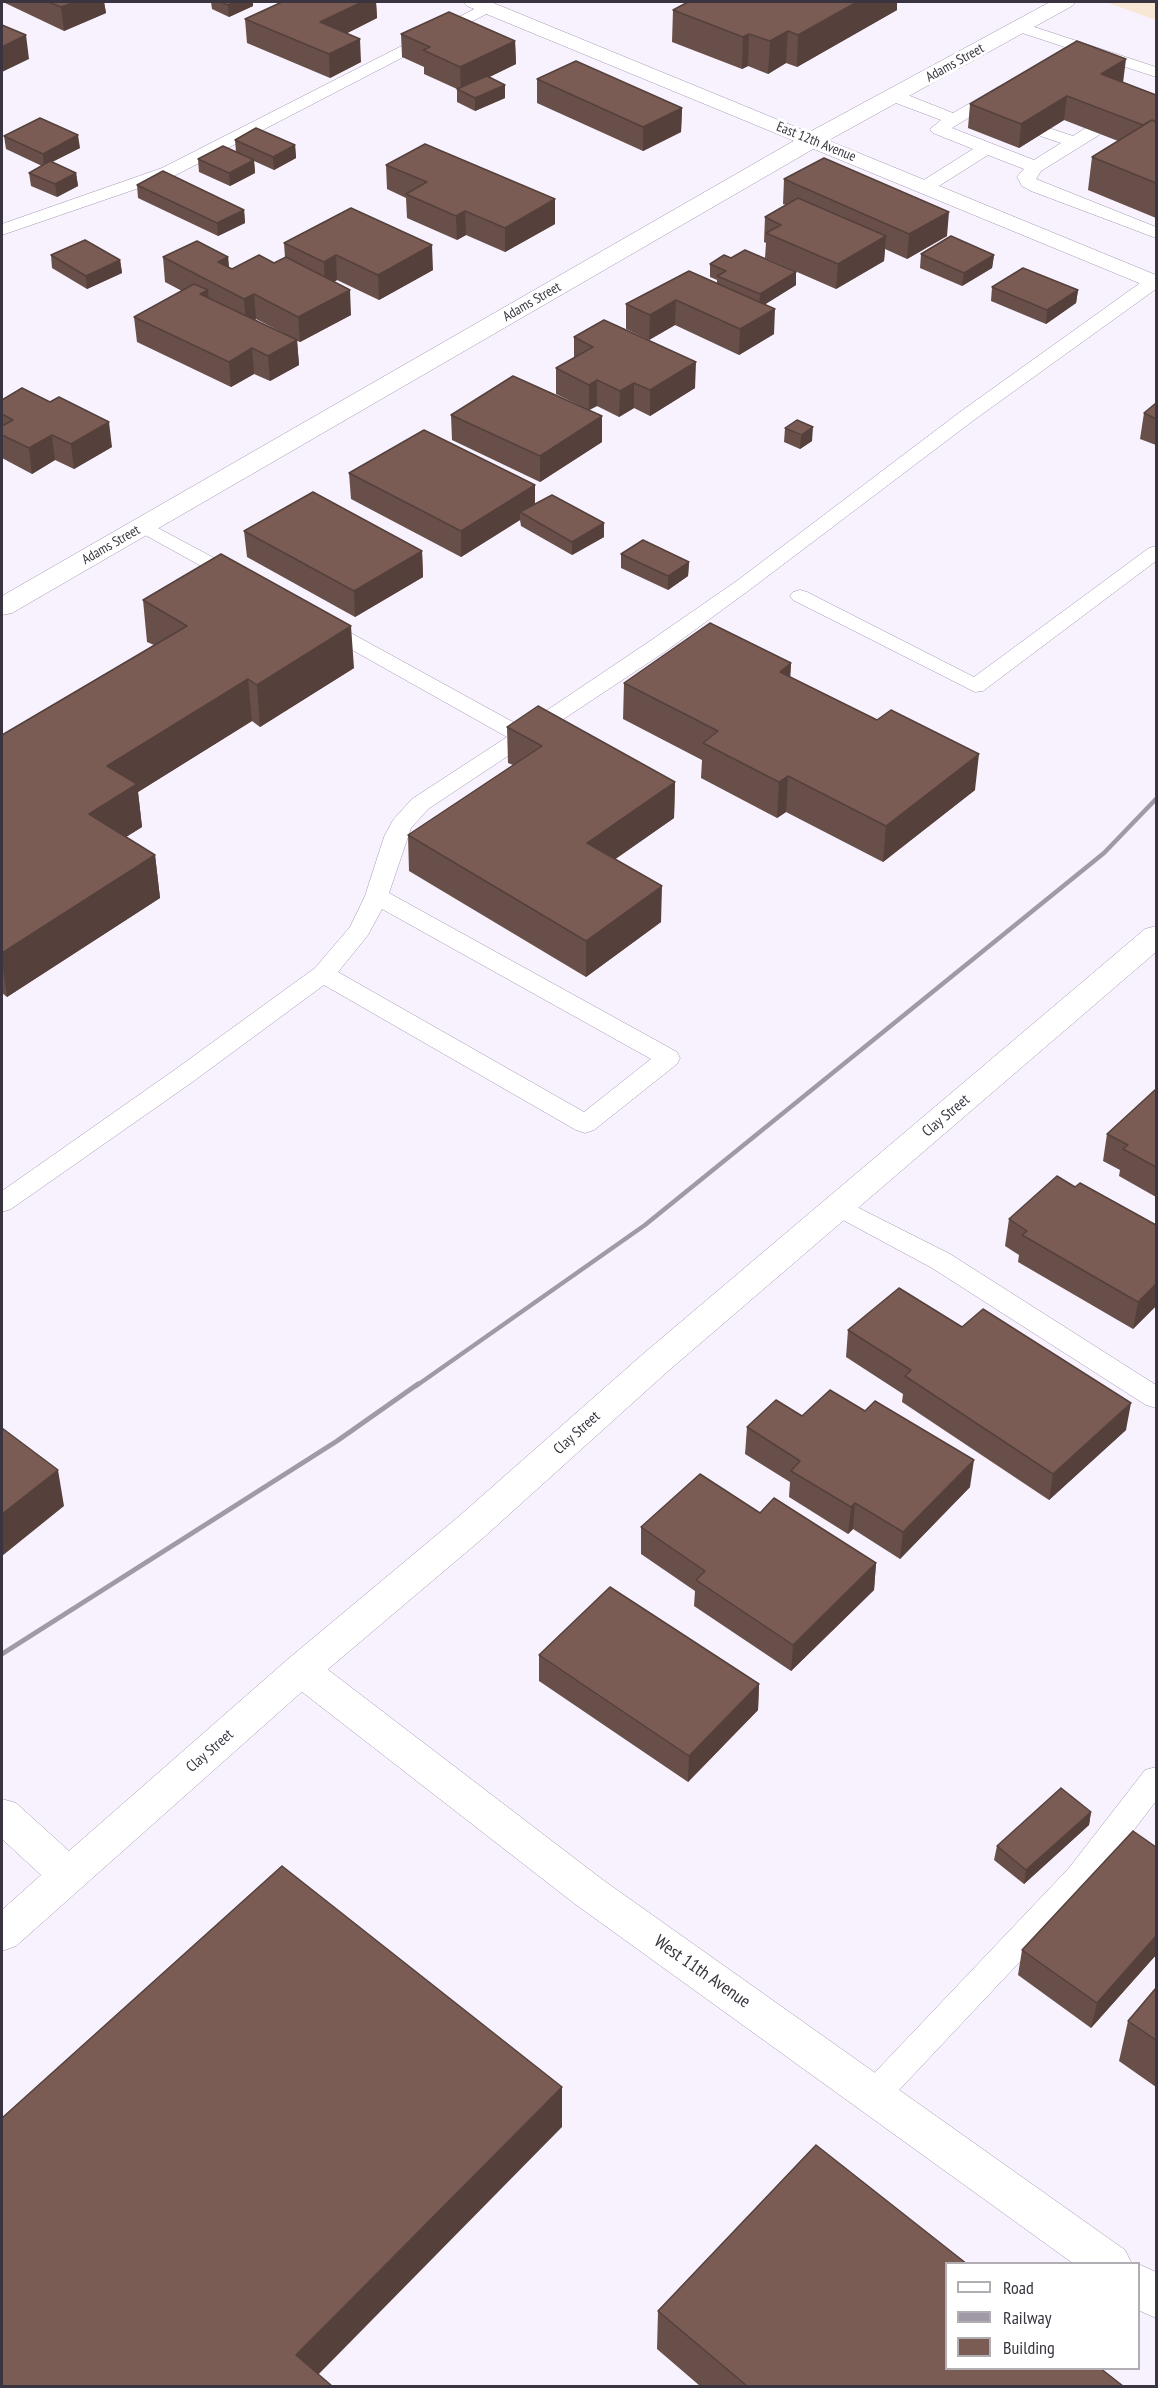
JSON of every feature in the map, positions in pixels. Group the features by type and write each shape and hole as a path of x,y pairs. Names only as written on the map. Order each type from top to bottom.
{"street":[{"name":"Adams Street","path":"2,607 812,140 1065,2"},
{"name":"East 12th Avenue","path":"481,4 1155,282"},
{"name":"Clay Street","path":"2,1934 301,1670 470,1528 655,1363 1156,936"},
{"name":"West 11th Avenue","path":"301,1670 589,1892 1107,2262"},
{"path":"2,1815 68,1875"},
{"path":"1140,2285 1156,2296"}],"lane":[{"path":"2,230 168,172 481,4"},
{"path":"1019,27 1156,72"},
{"path":"1055,56 1073,45"},
{"path":"1011,84 939,129 1035,167"},
{"path":"894,96 954,119"},
{"path":"977,105 994,112"},
{"path":"1093,131 1035,167 1026,177 1028,182 1156,233"},
{"path":"1046,132 1074,142"},
{"path":"925,187 986,148"},
{"path":"2,1203 192,1070 323,974 360,930 376,896 395,837 409,815 420,804 658,646 726,598 967,416 1155,282"},
{"path":"143,526 256,589"},
{"path":"800,596 975,686 1156,552"},
{"path":"307,617 522,736"},
{"path":"323,974 585,1124 668,1058 376,896"},
{"path":"839,1207 941,1261 1156,1398"},
{"path":"874,2095 1080,1877 1156,1779"}],"shaded area":[{"path":"1105,2 1156,2 1156,20"}],"building":[{"path":"49,2 75,2 61,7"},
{"path":"282,2 362,2 320,22 360,39 329,54 245,19"},
{"path":"688,2 857,2 798,35 788,31 770,41 749,34 743,37 673,10"},
{"path":"449,12 515,41 460,67 423,50 430,47 401,34"},
{"path":"2,25 26,35 2,47"},
{"path":"1077,41 1126,59 1101,74 1156,95 1156,122 1152,120 1143,125 1067,96 1021,124 970,104"},
{"path":"576,61 682,108 643,127 537,79"},
{"path":"487,76 505,85 475,98 457,89"},
{"path":"40,118 78,135 43,154 4,136"},
{"path":"1152,120 1156,122 1156,183 1092,157"},
{"path":"256,128 295,145 273,157 235,140"},
{"path":"425,144 555,199 505,228 465,211 456,216 406,194 427,182 386,165"},
{"path":"223,146 254,160 229,173 198,159"},
{"path":"824,158 949,212 909,234 784,179"},
{"path":"50,161 76,173 55,184 29,173"},
{"path":"163,171 244,210 217,223 137,185"},
{"path":"798,198 886,236 838,264 766,233 781,225 765,217"},
{"path":"351,208 432,245 378,275 336,255 324,262 284,243"},
{"path":"951,236 994,255 964,273 921,254"},
{"path":"85,240 120,260 86,276 51,255"},
{"path":"197,241 228,257 218,262 232,269 259,255 274,263 286,257 350,290 298,317 254,294 244,299 163,257"},
{"path":"745,250 796,272 760,294 717,276 726,271 710,264 724,255 731,258"},
{"path":"1023,268 1078,290 1047,310 992,287"},
{"path":"689,271 775,309 740,329 676,300 650,315 626,304"},
{"path":"194,284 208,290 200,294 297,340 268,356 252,348 229,362 134,317"},
{"path":"604,320 696,362 650,390 634,383 620,391 597,380 589,385 556,368 593,347 574,337"},
{"path":"513,376 602,416 540,456 451,415"},
{"path":"22,388 50,402 59,397 109,422 71,444 52,435 29,448 2,435 2,426 13,420 2,414 2,400"},
{"path":"1156,403 1156,419 1144,413"},
{"path":"797,420 813,427 801,435 785,428"},
{"path":"424,430 535,485 461,531 349,473"},
{"path":"313,492 422,551 354,591 244,531"},
{"path":"552,495 604,523 572,542 520,512"},
{"path":"643,540 689,562 668,576 621,554"},
{"path":"221,554 351,626 257,685 248,679 107,766 137,784 89,814 155,855 2,953 2,735 187,626 143,600"},
{"path":"710,623 791,663 780,672 877,720 891,710 979,754 886,826 788,776 779,782 703,743 718,731 624,683"},
{"path":"538,706 675,782 587,843 662,886 586,941 408,835 542,746 507,727"},
{"path":"1156,1089 1156,1167 1123,1149 1128,1145 1107,1134"},
{"path":"1057,1176 1075,1187 1080,1183 1156,1225 1156,1284 1138,1302 1022,1235 1027,1231 1009,1219"},
{"path":"899,1288 962,1327 983,1309 1131,1403 1053,1474 905,1376 911,1370 848,1330"},
{"path":"830,1390 865,1411 875,1401 974,1460 903,1532 855,1503 851,1507 791,1471 800,1461 747,1427 776,1400 802,1416"},
{"path":"2,1428 58,1470 2,1514"},
{"path":"700,1474 760,1513 774,1498 876,1563 793,1645 696,1580 705,1571 641,1527"},
{"path":"610,1587 759,1684 689,1756 539,1655"},
{"path":"1061,1788 1091,1812 1026,1870 997,1846"},
{"path":"1133,1831 1156,1847 1156,1936 1097,2003 1022,1950"},
{"path":"282,1866 562,2087 296,2355 332,2386 2,2386 2,2118"},
{"path":"1156,1988 1156,2040 1128,2021"},
{"path":"816,2145 964,2262 945,2262 945,2370 1103,2370 1123,2386 747,2386 658,2311"}],"railway":[{"path":"416,1386 645,1225 1104,853 1156,799"},
{"path":"2,1654 337,1441 418,1384"}]}
